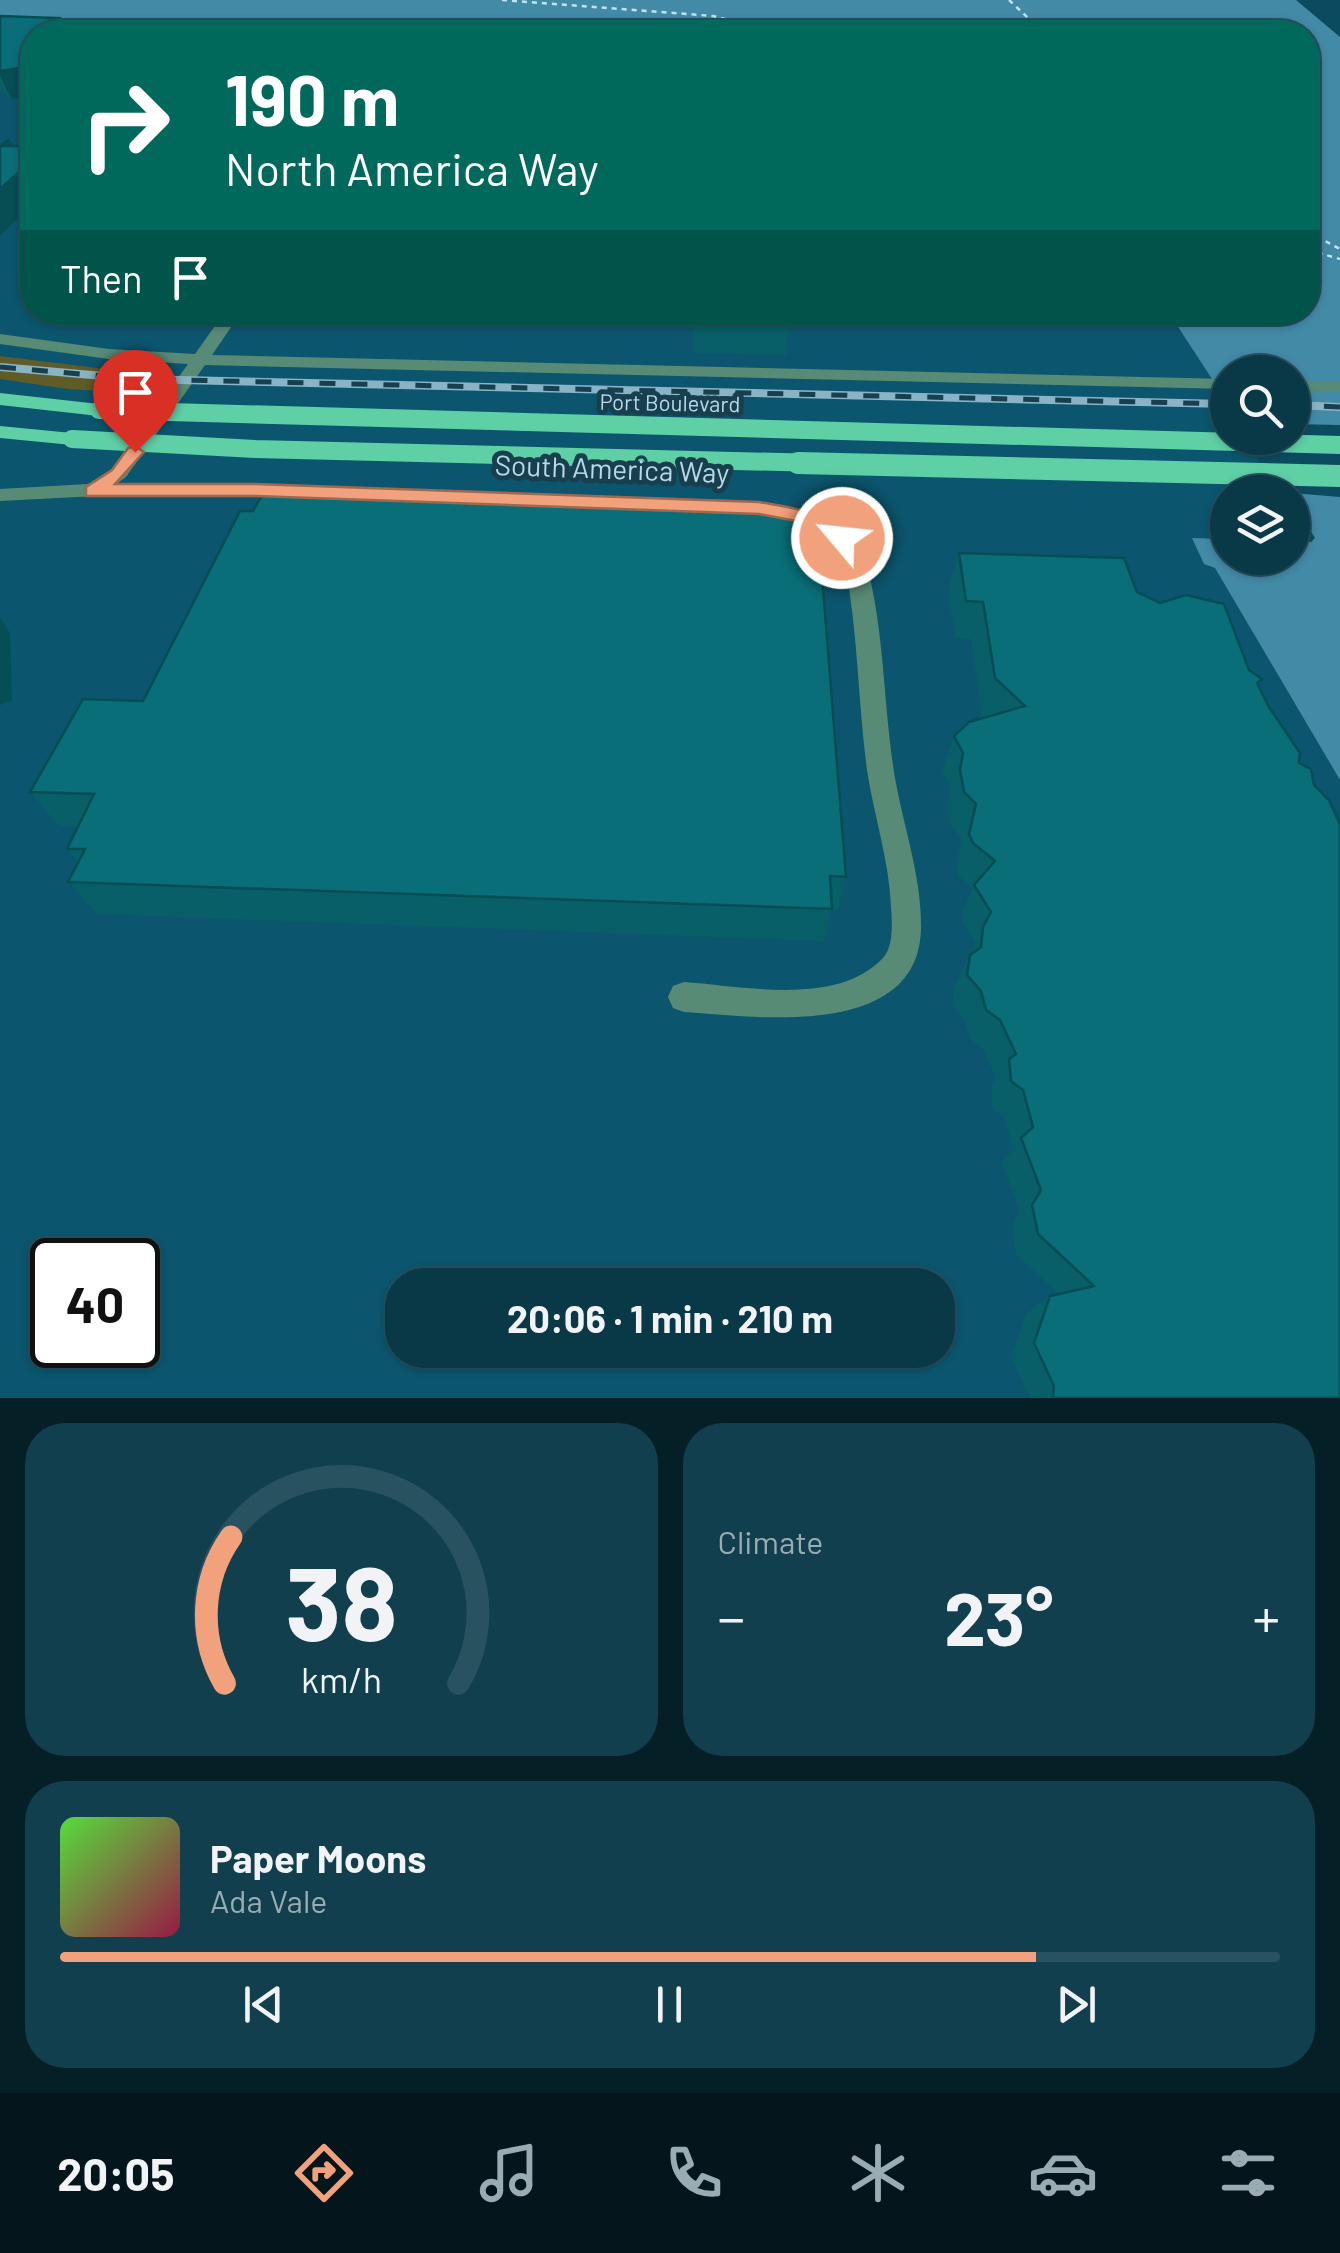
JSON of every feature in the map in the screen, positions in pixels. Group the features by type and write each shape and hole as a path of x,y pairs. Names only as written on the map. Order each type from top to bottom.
{"main road":[{"name":"Port Boulevard","path":"0,399 98,410 1340,445"},
{"path":"0,432 255,449 1340,476"}],"street":[{"path":"92,492 118,474 225,325"},
{"path":"0,340 109,354 273,364 1210,384"},
{"path":"1310,386 1340,387"},
{"name":"South America Way","path":"0,496 155,488 586,500 759,508 800,516 829,528 852,552 857,571 882,779 906,920 904,952 895,968 879,981 830,1000 797,1003 684,997"}],"shaded area":[{"path":"0,0 1296,0 1320,20 20,20 0,20"},
{"path":"0,20 20,20 20,325 1177,325 1210,376 1210,455 1261,455 1275,475 1210,475 1210,538 1193,538 1204,563 1210,566 1210,575 1219,575 1340,780 1340,1398 0,1398"},
{"path":"1320,20 1340,37 1340,780 1219,575 1310,575 1310,542 1315,538 1310,530 1310,475 1293,475 1293,455 1310,455 1310,355 1210,355 1210,376 1177,325 1320,325"},
{"path":"0,356 129,372 138,379 133,393 0,379"},
{"path":"1192,538 1210,539 1210,566 1204,564"}],"pier":[{"path":"1310,424 1340,425 1340,497 1310,494 1310,475 1269,475 1256,455 1310,455"}],"building":[{"path":"0,16 58,18 20,20 20,68 0,71"},
{"path":"0,146 20,146 20,171 0,189"},
{"path":"262,495 804,508 805,525 818,525 846,877 830,876 832,909 68,882 85,849 67,849 94,794 30,792 83,699 143,701 240,511 253,511"},
{"path":"959,553 1124,558 1137,592 1160,603 1186,595 1224,604 1249,670 1262,679 1257,683 1300,753 1299,763 1311,769 1314,785 1329,800 1340,824 1340,1398 1053,1398 1054,1386 1034,1343 1050,1296 1094,1286 1038,1234 1032,1205 1041,1190 1021,1138 1033,1127 1023,1090 1011,1081 1009,1059 1016,1054 1000,1020 986,1010 981,991 967,975 970,955 981,947 983,927 991,912 974,885 995,861 973,843 969,834 976,804 964,792 960,770 963,753 954,736 969,722 1025,706 995,678 983,602 966,601"}],"ferry route":[{"path":"502,0 729,20"},
{"path":"1009,0 1030,20"},
{"path":"1320,238 1340,249"},
{"path":"1320,253 1340,259"}],"railway":[{"path":"0,367 138,379 1210,404"},
{"path":"1310,406 1340,407"}],"route":[{"path":"135,452 118,474 92,492 155,488 256,490 759,508 800,516 842,538"}]}
